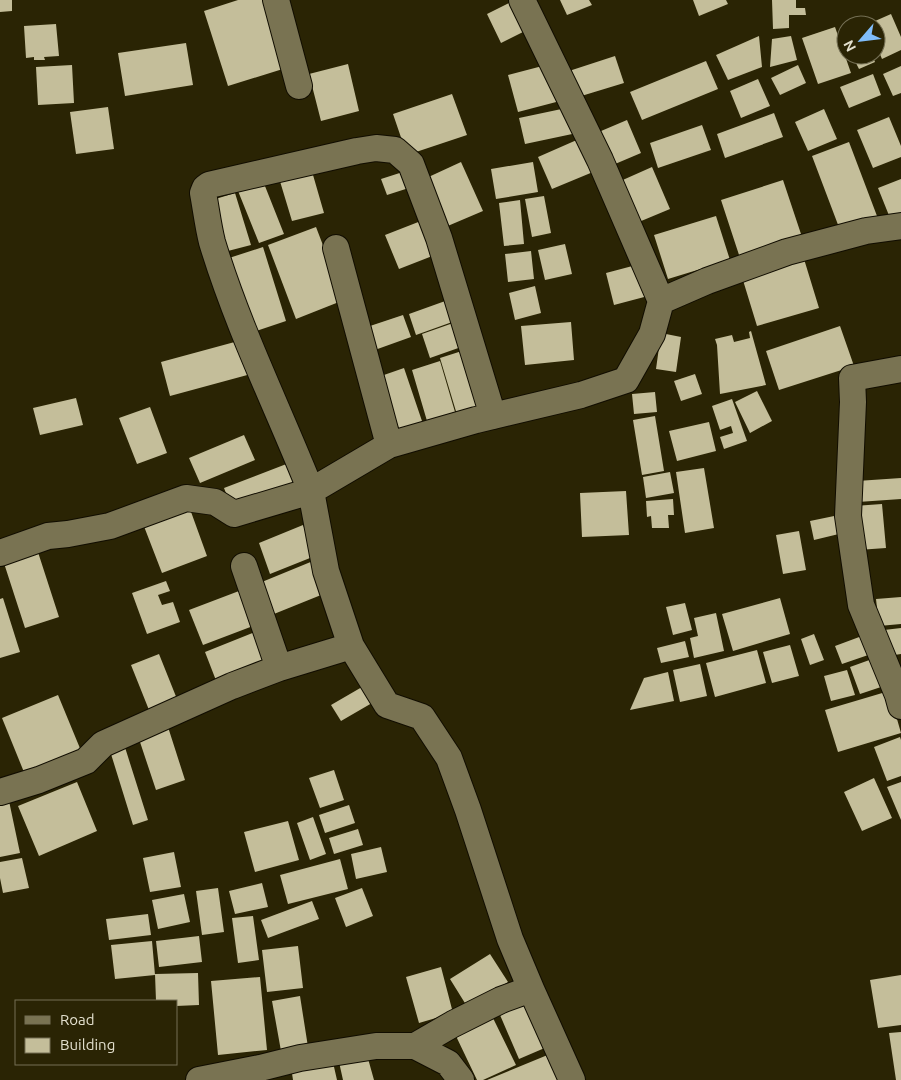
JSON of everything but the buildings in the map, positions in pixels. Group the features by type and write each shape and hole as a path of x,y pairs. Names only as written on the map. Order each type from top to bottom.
{"street":[{"path":"276,0 299,86"},
{"path":"0,553 48,536 110,526 186,498 215,502 234,514 311,491 389,445 476,420 581,395 626,380 652,334 660,301 600,160 522,0"},
{"path":"493,416 439,238 411,164 394,150 376,148 357,151 208,185 205,188 203,193 212,240 227,287 311,491 326,571 350,646 388,705 422,717 450,758 510,939 572,1080"},
{"path":"660,301 707,281 787,252 866,231 901,226"},
{"path":"336,248 389,445"},
{"path":"901,369 852,378 854,402 848,516 861,605 901,706"},
{"path":"244,566 279,668"},
{"path":"0,792 39,780 86,761 102,744 232,686 279,668 350,646"},
{"path":"415,1046 501,1000 531,989"},
{"path":"199,1080 260,1068 278,1072 300,1058 376,1046 415,1046 448,1063 461,1080"}]}
